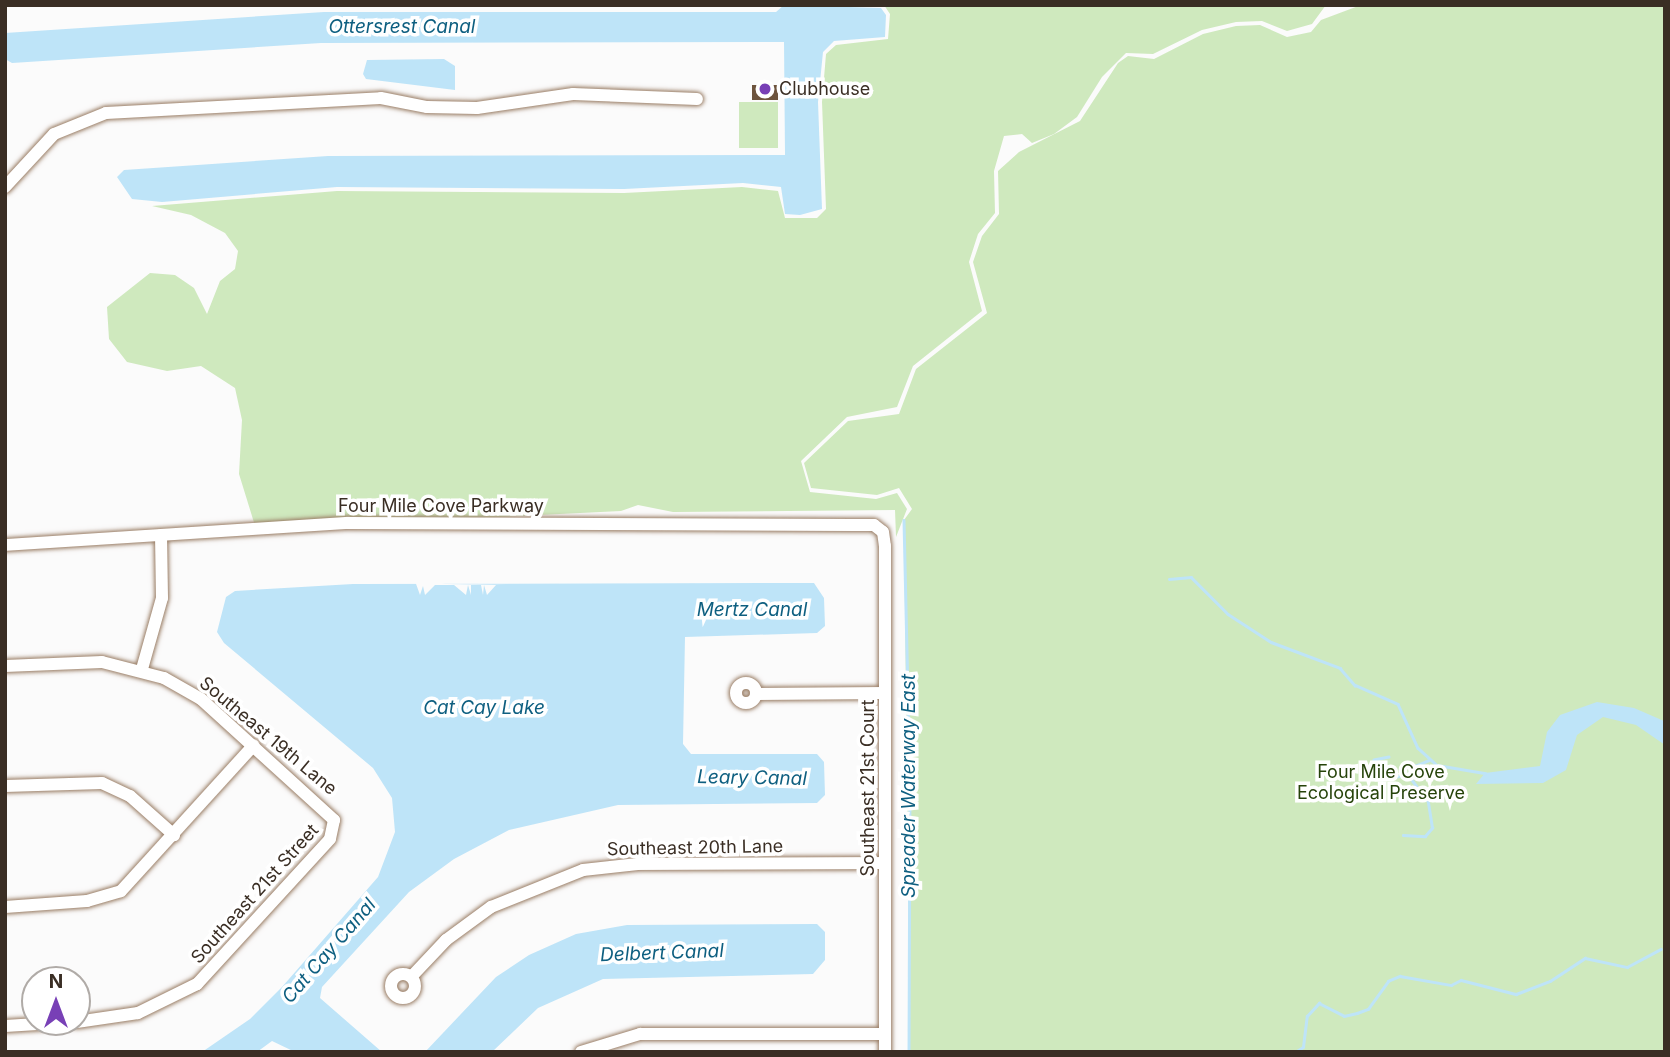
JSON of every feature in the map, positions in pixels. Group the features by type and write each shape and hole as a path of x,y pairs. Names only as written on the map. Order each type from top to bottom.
{"street":[{"path":"5,187 50,138 106,113 381,98 454,108 573,94 697,99"},
{"name":"Four Mile Cove Parkway","path":"5,545 347,523 877,527"},
{"name":"Southeast 21st Court","path":"877,527 885,541 885,1052"},
{"path":"142,670 162,598 161,535"},
{"name":"Southeast 19th Lane","path":"5,666 92,662 142,670 188,690 325,806 335,824"},
{"path":"756,694 885,693"},
{"path":"5,906 114,894 138,877 254,745"},
{"path":"5,786 84,781 109,785 174,835"},
{"name":"Southeast 21st Street","path":"91,1019 138,1013 197,984 330,839 335,824"},
{"name":"Southeast 20th Lane","path":"413,975 446,940 491,907 577,872 638,864 885,863"},
{"path":"581,1052 640,1034 885,1034"}],"green space":[{"path":"884,5 1326,5 1312,24 1287,31 1262,21 1236,22 1202,30 1153,54 1126,53 1102,77 1077,117 1054,134 1032,143 1022,134 1004,136 994,171 995,213 978,234 969,262 982,311 913,366 897,407 847,417 801,461 810,492 876,499 897,493 907,509 896,537 895,510 673,512 638,505 621,511 256,529 239,474 242,420 235,388 201,366 167,371 127,362 109,339 107,307 150,273 175,275 194,288 207,314 220,281 235,269 238,251 225,233 191,215 152,206 337,191 624,193 742,187 778,191 785,218 817,218 826,209 822,102 826,54 836,45 888,39 890,14"},
{"name":"Four Mile Cove Ecological Preserve","path":"1361,5 1665,5 1665,1052 910,1052 904,520 912,509 899,488 877,495 811,488 804,463 848,421 899,414 916,369 987,313 973,262 982,236 999,214 998,171 1019,152 1080,121 1118,63 1128,56 1154,59 1203,34 1236,26 1260,25 1287,37 1311,32 1321,20"},
{"path":"739,102 778,102 778,148 739,148"}],"water":[{"name":"Ottersrest Canal","path":"784,5 881,8 886,15 885,37 834,41 823,52 818,102 822,209 800,215 785,214 781,187 743,183 624,189 337,187 162,202 132,199 117,177 124,170 328,156 785,155 784,42 321,43 12,63 5,59 5,33 324,12 776,12"},
{"path":"444,59 455,66 455,90 366,79 363,74 367,60"},
{"name":"Cat Cay Lake","path":"814,583 824,598 825,626 817,633 685,637 683,744 691,754 817,754 824,762 825,795 817,803 618,805 509,830 454,859 409,892 322,987 320,998 382,1052 295,1052 272,1041 257,1052 202,1052 250,1019 282,987 378,877 395,832 392,798 373,768 224,643 217,632 226,597 235,591 353,584"},
{"path":"1597,702 1634,708 1664,721 1665,745 1636,725 1603,717 1577,735 1566,770 1543,783 1476,784 1485,773 1540,766 1547,732 1560,715"},
{"name":"Delbert Canal","path":"817,924 825,932 825,960 813,974 603,979 538,1008 492,1052 425,1052 496,977 529,955 576,934 627,925"}],"pier":[{"path":"428,580 446,584 507,585 496,585 487,595 484,585 483,595 481,585 471,585 471,595 468,585 466,595 454,585 435,585 425,595 423,586 420,595 415,581"}],"building":[{"name":"Clubhouse","path":"752,85 778,85 778,100 752,100"}],"waterway":[{"name":"Spreader Waterway East","path":"904,520 910,776 909,1052"},
{"path":"1169,579 1191,577 1228,614 1271,642 1340,668 1355,685 1398,704 1418,748 1437,765 1485,773"},
{"path":"1389,757 1374,760 1373,772 1390,778 1412,773"},
{"path":"1403,835 1425,836 1432,828 1428,802 1410,778 1415,766 1429,760"},
{"path":"1295,1052 1303,1047 1307,1016 1319,1003 1344,1016 1357,1013 1368,1009 1388,981 1400,976 1451,985 1461,980 1516,994 1550,981 1585,958 1627,967 1661,949"}],"place":[{"name":"Clubhouse","path":"765,89"}],"water label":[{"name":"Mertz Canal","path":"752,610"},
{"name":"Leary Canal","path":"752,778"},
{"name":"Cat Cay Canal","path":"329,951"}]}
